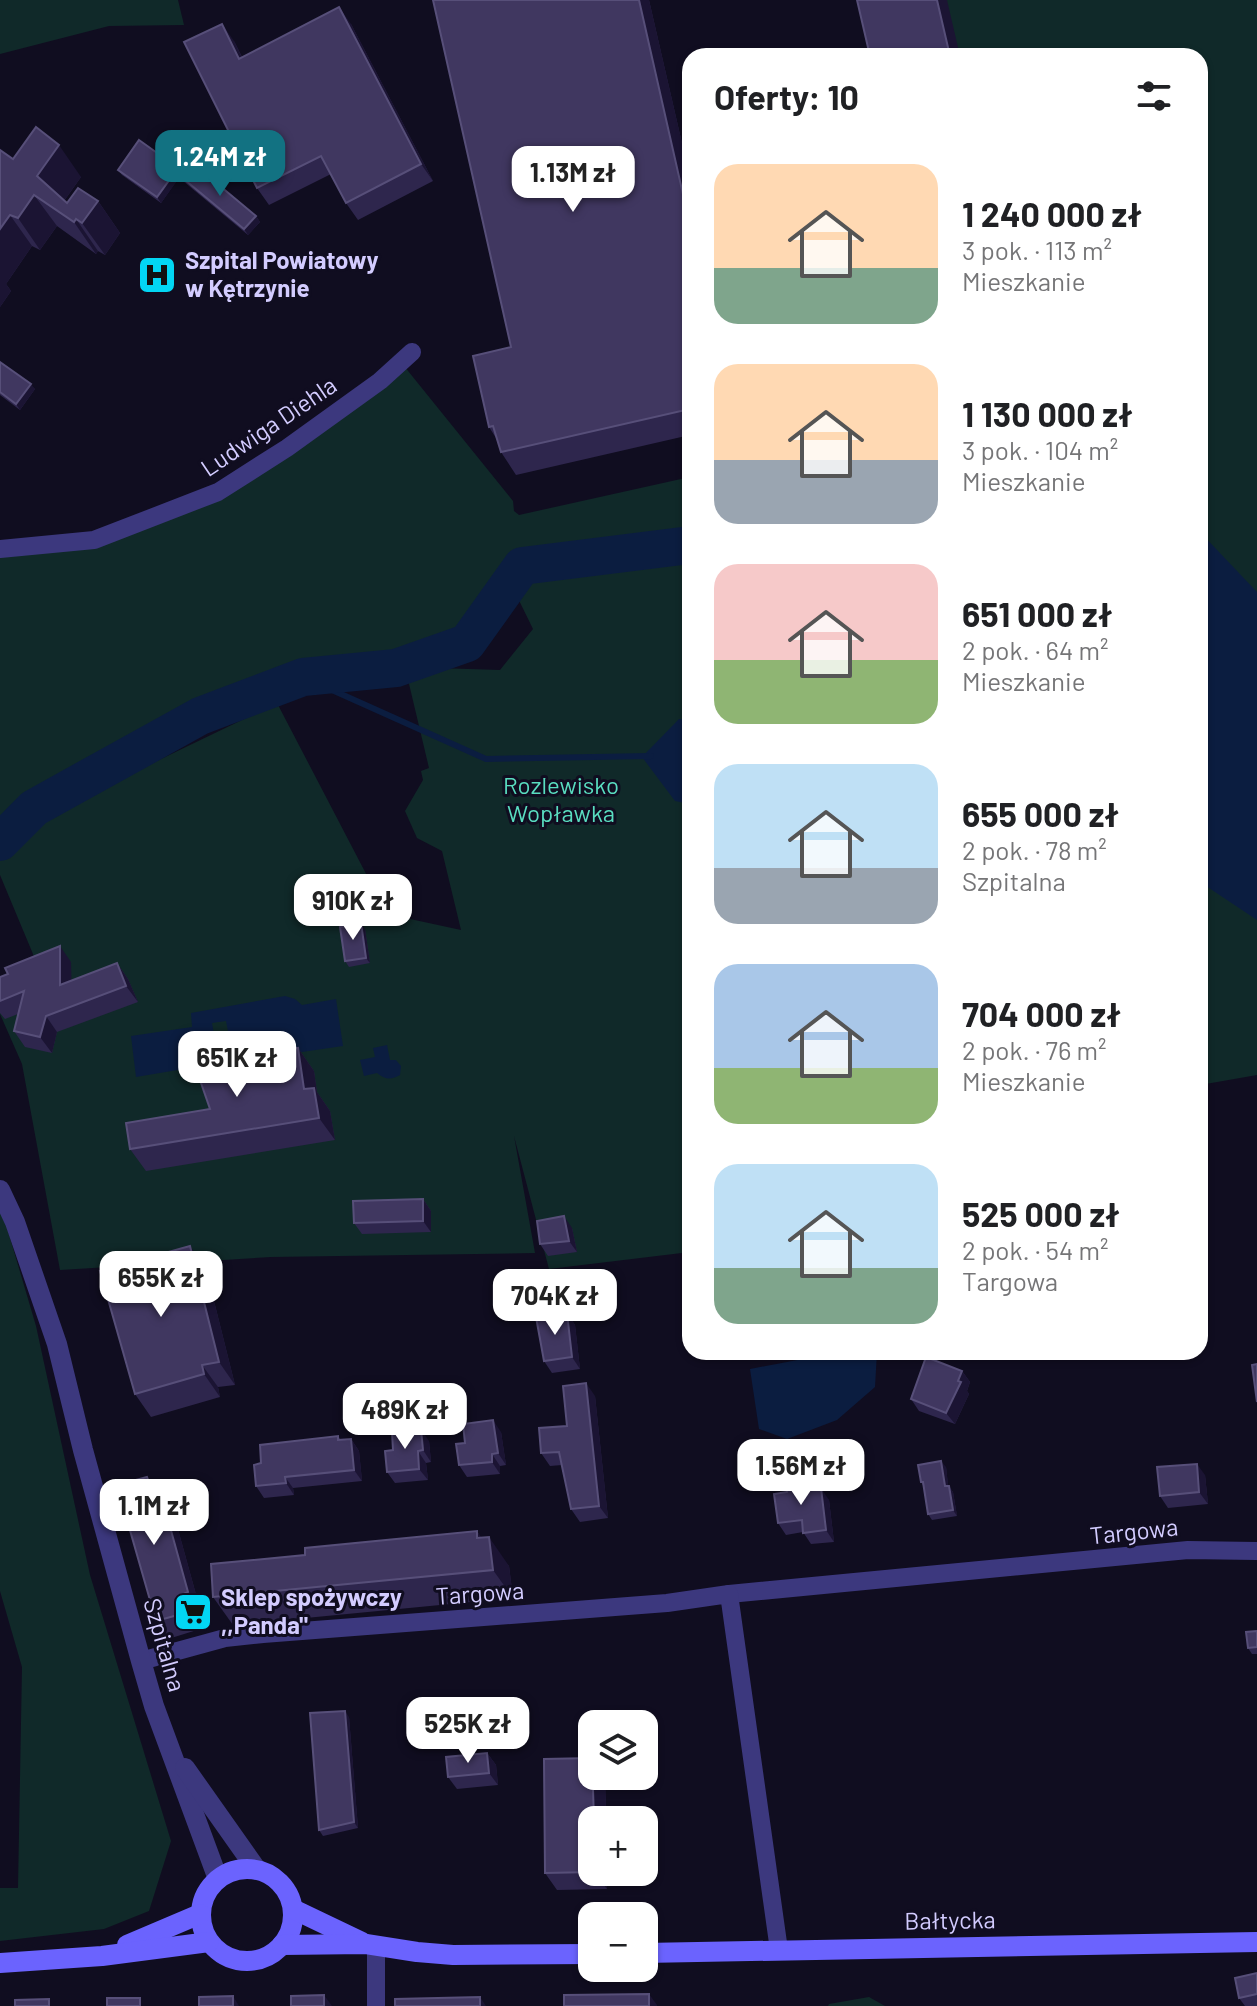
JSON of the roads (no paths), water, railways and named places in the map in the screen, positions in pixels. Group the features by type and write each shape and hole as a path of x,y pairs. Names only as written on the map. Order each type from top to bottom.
{"main road":[{"path":"236,1870 257,1870 270,1875 289,1895 293,1922 282,1945 271,1955 244,1961 219,1952 209,1942 200,1914 205,1895 218,1879 236,1870"},
{"path":"293,1909 371,1945"},
{"path":"102,1956 200,1914"},
{"path":"0,1963 102,1956 209,1942"},
{"name":"Bałtycka","path":"658,1953 1257,1942"},
{"path":"282,1945 371,1945 453,1955 578,1954"}],"street":[{"name":"Ludwiga Diehla","path":"0,549 94,540 218,492 287,448 380,381 412,352"},
{"name":"Szpitalna","path":"0,1190 15,1222 57,1344 141,1661 218,1879"},
{"name":"Targowa","path":"141,1661 225,1638 263,1634 667,1603 729,1594 1188,1550 1257,1551"},
{"path":"729,1594 779,1950"},
{"name":"Szpitalna","path":"170,1746 257,1870"},
{"path":"371,1945 376,2006"}],"water":[{"path":"1208,540 1257,592 1257,920 1208,887"},
{"path":"682,719 682,802 675,801 642,757"},
{"path":"285,996 302,1005 336,999 343,1046 234,1062 226,1021 212,1023 219,1063 136,1077 131,1036 192,1027 191,1013"},
{"path":"387,1045 390,1060 396,1060 401,1066 400,1075 394,1078 377,1073 364,1076 360,1060 375,1057 373,1048"},
{"path":"797,1360 877,1360 875,1387 837,1420 787,1439 759,1429 750,1369"}],"waterway":[{"path":"0,842 34,808 200,716 303,677 396,668 467,643 522,566 682,546"},
{"path":"303,677 486,759 651,756"}],"place":[{"name":"Szpital Powiatowy w Kętrzynie","path":"157,275"},
{"name":"Sklep spożywczy ,,Panda\"","path":"193,1612"}],"park label":[{"name":"Rozlewisko Wopławka","path":"561,800"}]}
